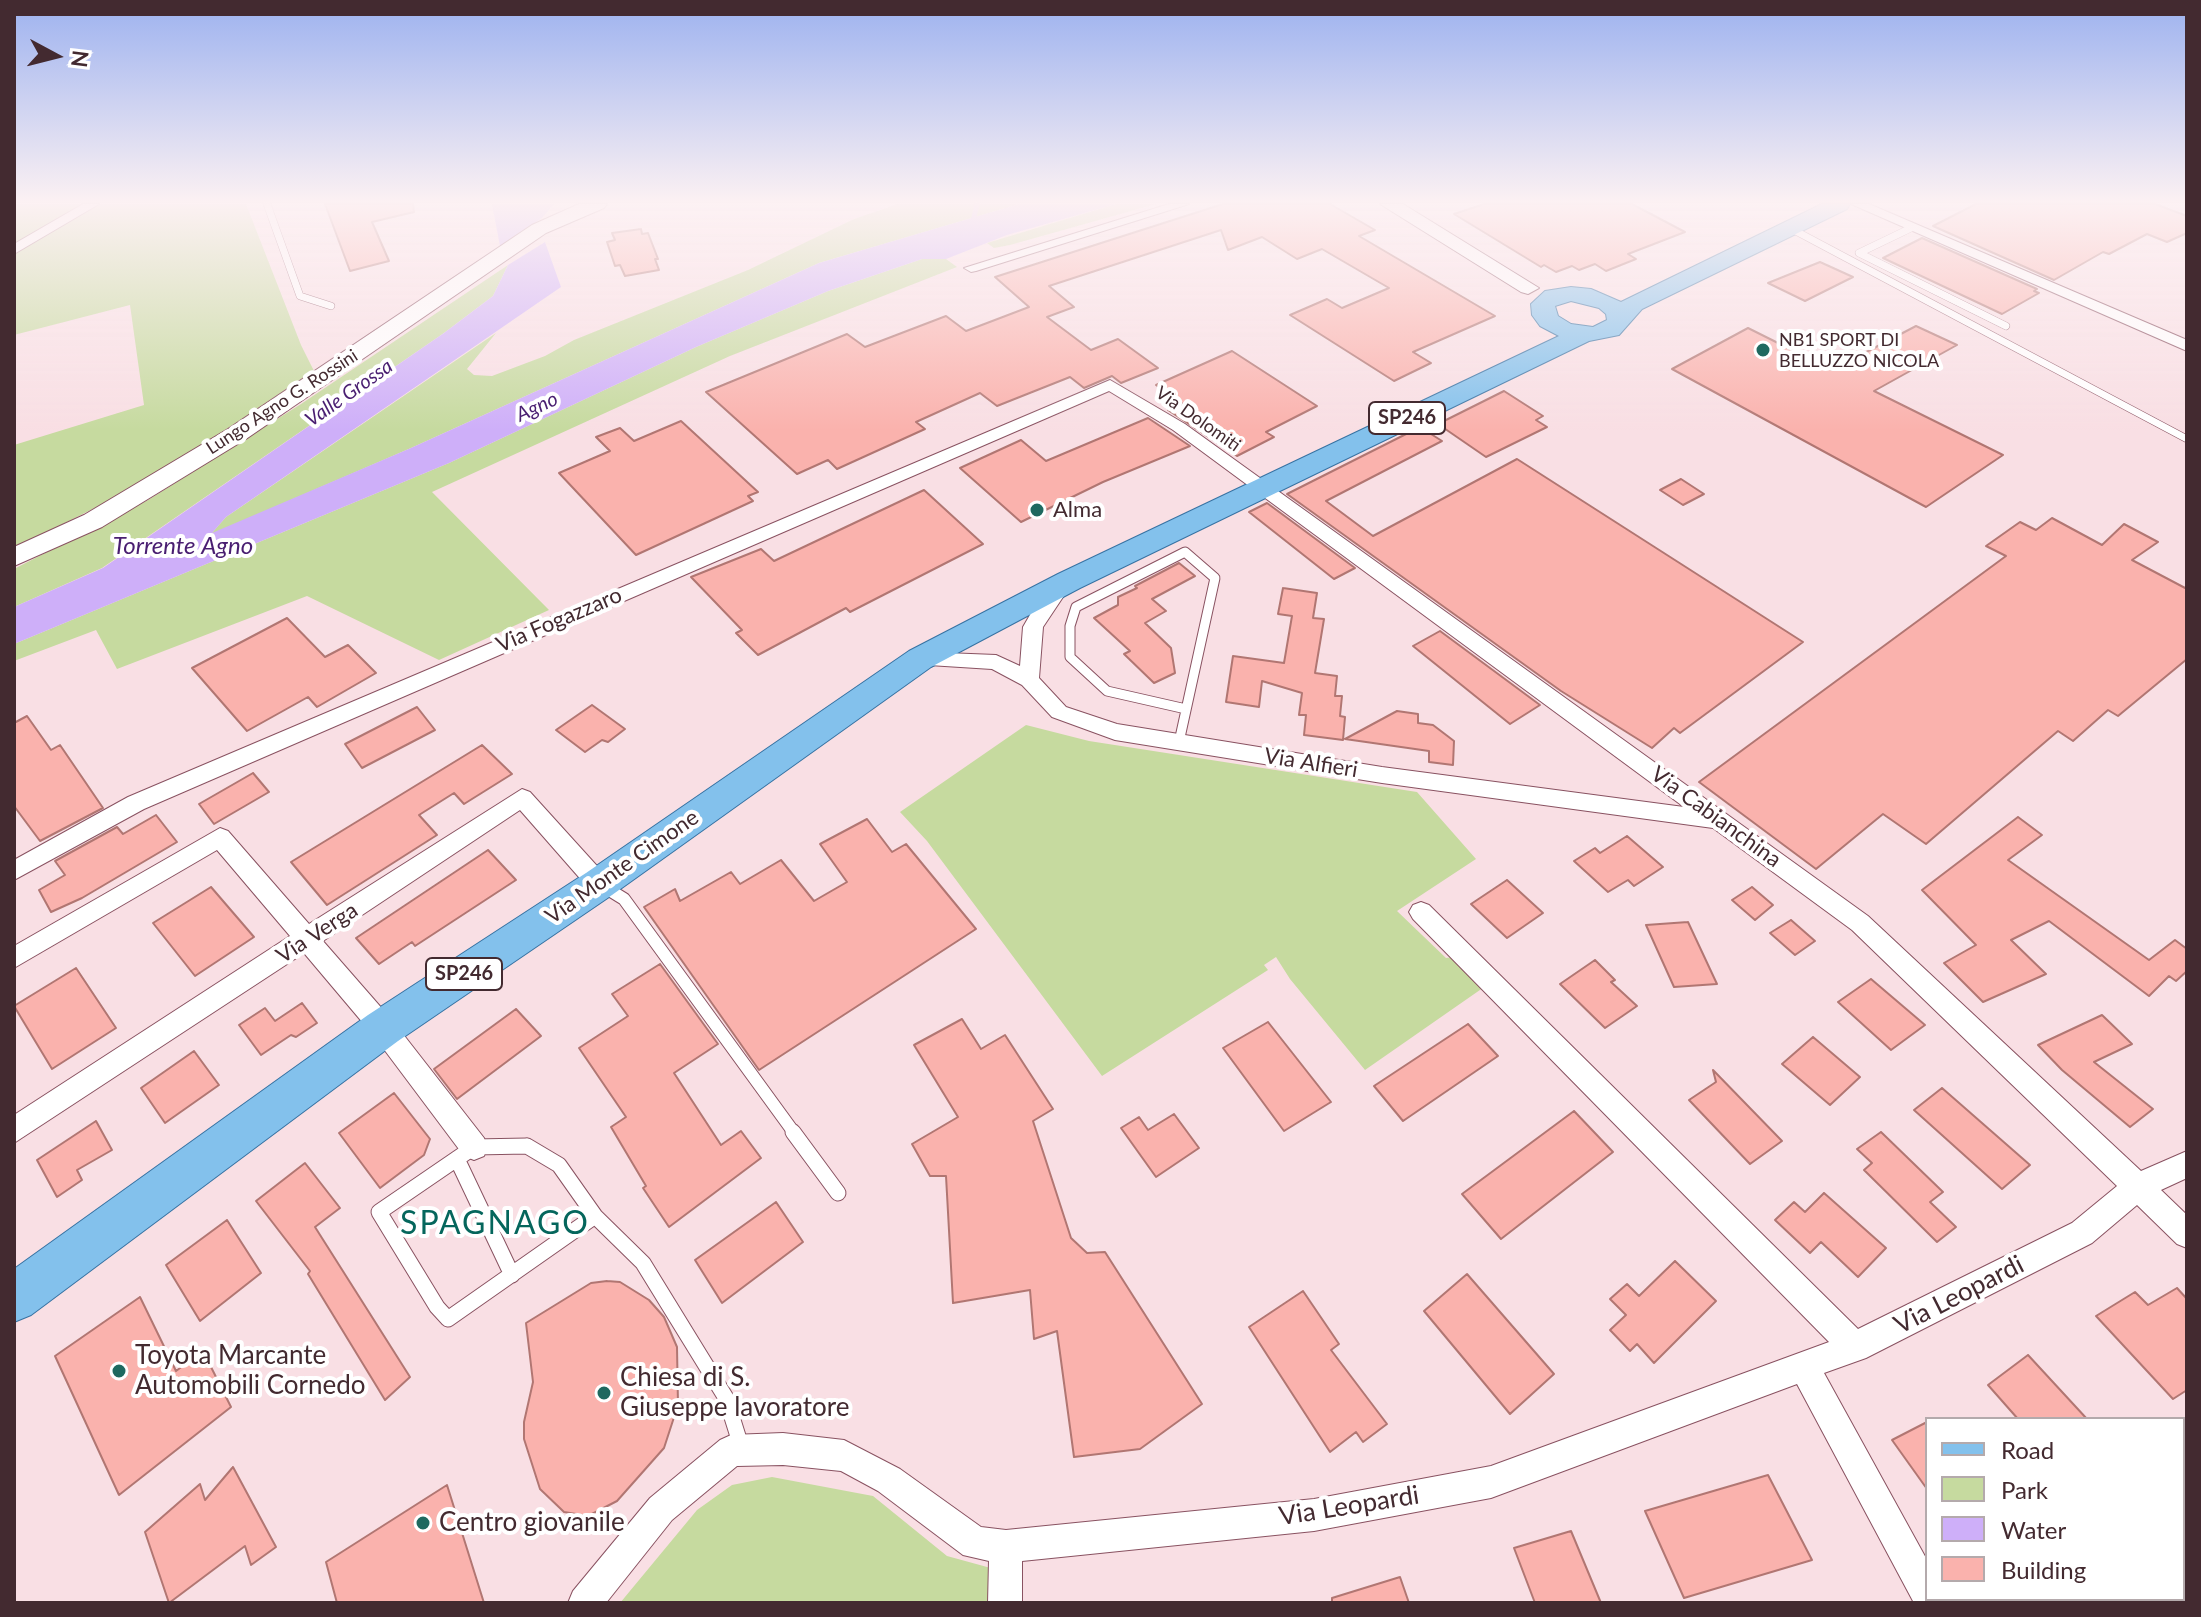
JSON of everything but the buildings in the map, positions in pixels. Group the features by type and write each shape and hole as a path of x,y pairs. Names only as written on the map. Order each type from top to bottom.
{"main road":[{"name":"Lungo Agno G. Rossini","path":"14,557 93,521 237,434 466,279"},
{"path":"1514,279 1528,288"},
{"path":"1626,311 1614,308 1601,299 1571,294 1547,300 1542,310 1556,337 1610,330 1626,311 1688,279"},
{"name":"SP246","path":"1261,489 1556,337"},
{"name":"Via Monte Cimone","path":"14,1298 383,1028 599,884 920,659 985,623 1261,489"}],"street":[{"path":"2033,279 2187,346"},
{"name":"Via Dolomiti","path":"1110,385 1179,427 1261,489"},
{"name":"Via Fogazzaro","path":"14,871 136,803 1110,385"},
{"name":"Via Cabianchina","path":"1261,489 1860,923 2187,1234"},
{"path":"1029,680 1033,627 1049,599 1062,585"},
{"path":"985,623 1032,639"},
{"path":"985,623 996,662"},
{"name":"Via Alfieri","path":"920,659 996,662 1029,680 1059,712 1115,732 1382,775 1722,821"},
{"name":"Via Verga","path":"14,1130 522,798 599,884"},
{"path":"14,958 220,837 383,1028 466,1153"},
{"path":"1421,912 1855,1347"},
{"name":"Via Leopardi","path":"585,1603 661,1509 731,1451 783,1449 844,1456 889,1480 975,1543 1006,1546 1314,1515 1491,1482 1855,1347 2082,1233 2139,1186 2187,1164"},
{"path":"1804,1366 1925,1589"},
{"path":"1005,1603 1006,1546"}],"lane":[{"path":"294,279 300,296 331,306"},
{"path":"1887,279 2187,439"},
{"path":"1912,279 2006,326"},
{"path":"1179,742 1215,578 1185,552 1076,607 1070,626 1070,657 1107,691 1186,709"},
{"path":"599,884 624,899 838,1193"},
{"path":"595,1216 448,1319 437,1307 379,1212 466,1153 527,1146 559,1165 595,1216 643,1263 726,1398 743,1451"},
{"path":"466,1153 512,1275"}],"green space":[{"path":"14,279 275,279 315,373 130,490 14,549 14,445 144,405 130,305 14,335"},
{"path":"486,279 501,279 493,296 444,333 102,568 14,607 14,569 148,500 301,404"},
{"path":"724,279 783,279 411,448 210,535 226,517 496,333 467,369 474,375 492,376 545,356 574,340"},
{"path":"862,279 925,279 730,356 432,492 549,610 439,660 307,596 117,669 96,630 14,661 14,644 449,463 696,347"},
{"path":"1026,725 1089,741 1417,792 1476,859 1397,911 1446,958 1461,956 1490,983 1365,1070 1290,979 1276,957 1264,965 1268,970 1102,1076 927,841 900,812"},
{"path":"772,1477 873,1496 947,1556 1009,1573 1024,1603 620,1603 697,1510 732,1485"}],"water":[{"name":"Torrente Agno","path":"501,279 558,279 561,287 226,517 212,533 411,448 783,279 862,279 696,347 449,463 14,644 14,607 103,568 444,333 493,296"}],"place":[{"name":"NB1 SPORT DI BELLUZZO NICOLA","path":"1763,350"},
{"name":"Alma","path":"1037,510"},
{"name":"Toyota Marcante Automobili Cornedo","path":"119,1371"},
{"name":"Chiesa di S. Giuseppe lavoratore","path":"604,1393"},
{"name":"Centro giovanile","path":"423,1523"}],"district":[{"name":"SPAGNAGO","path":"495,1224"}],"water label":[{"name":"Valle Grossa","path":"349,393"},
{"name":"Agno","path":"537,407"}]}
